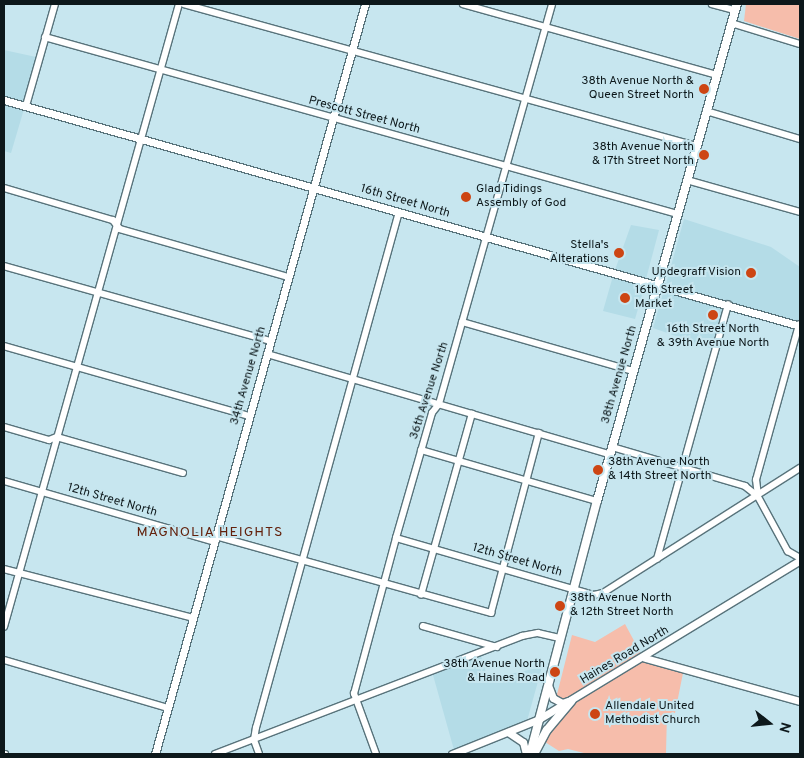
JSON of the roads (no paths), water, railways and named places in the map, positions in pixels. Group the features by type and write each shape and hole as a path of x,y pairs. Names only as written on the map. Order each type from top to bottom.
{"main road":[{"name":"38th Avenue North","path":"530,754 611,450 736,7"},
{"path":"534,754 547,730 571,701"}],"street":[{"path":"26,106 55,4"},
{"path":"4,627 179,4"},
{"path":"184,4 526,97 696,146"},
{"name":"34th Avenue North","path":"155,754 365,4"},
{"path":"463,4 716,75"},
{"name":"36th Avenue North","path":"376,754 354,694 421,450 432,414 439,404 552,4"},
{"path":"712,4 736,7"},
{"path":"731,23 800,44"},
{"name":"Prescott Street North","path":"46,37 160,71 507,165 678,214"},
{"name":"16th Street North","path":"4,100 800,325"},
{"path":"706,112 800,140"},
{"path":"687,180 800,212"},
{"path":"4,188 113,220 120,229 288,277"},
{"path":"259,754 254,740 302,559 399,212"},
{"path":"4,266 270,342"},
{"path":"658,559 728,305"},
{"path":"462,322 633,371"},
{"path":"800,325 756,480 758,496 788,551 800,559"},
{"path":"4,346 250,416"},
{"path":"267,354 539,433 684,468 745,486 758,496"},
{"path":"421,595 472,414"},
{"path":"4,427 49,440 57,437 183,473"},
{"path":"502,569 539,433"},
{"path":"421,450 597,501"},
{"name":"12th Street North","path":"396,538 594,595 603,593 800,468"},
{"name":"12th Street North","path":"4,481 215,539 302,559 421,595 491,613 502,569"},
{"name":"Haines Road North","path":"452,754 540,719 645,658 800,559"},
{"path":"4,569 193,618"},
{"path":"423,626 497,646"},
{"path":"215,754 497,646 538,633 560,638"},
{"path":"645,658 800,701"},
{"path":"4,660 168,708"},
{"path":"548,685 557,701 571,701"},
{"path":"508,732 523,742 526,754"}],"place":[{"name":"38th Avenue North & Queen Street North","path":"704,89"},
{"name":"38th Avenue North & 17th Street North","path":"704,155"},
{"name":"Glad Tidings Assembly of God","path":"466,197"},
{"name":"Stella's Alterations","path":"619,253"},
{"name":"Updegraff Vision","path":"751,273"},
{"name":"16th Street Market","path":"625,298"},
{"name":"16th Street North & 39th Avenue North","path":"713,315"},
{"name":"38th Avenue North & 14th Street North","path":"598,470"},
{"name":"38th Avenue North & 12th Street North","path":"560,606"},
{"name":"38th Avenue North & Haines Road","path":"555,672"},
{"name":"Allendale United Methodist Church","path":"595,714"}],"district":[{"name":"MAGNOLIA HEIGHTS","path":"210,533"}]}
